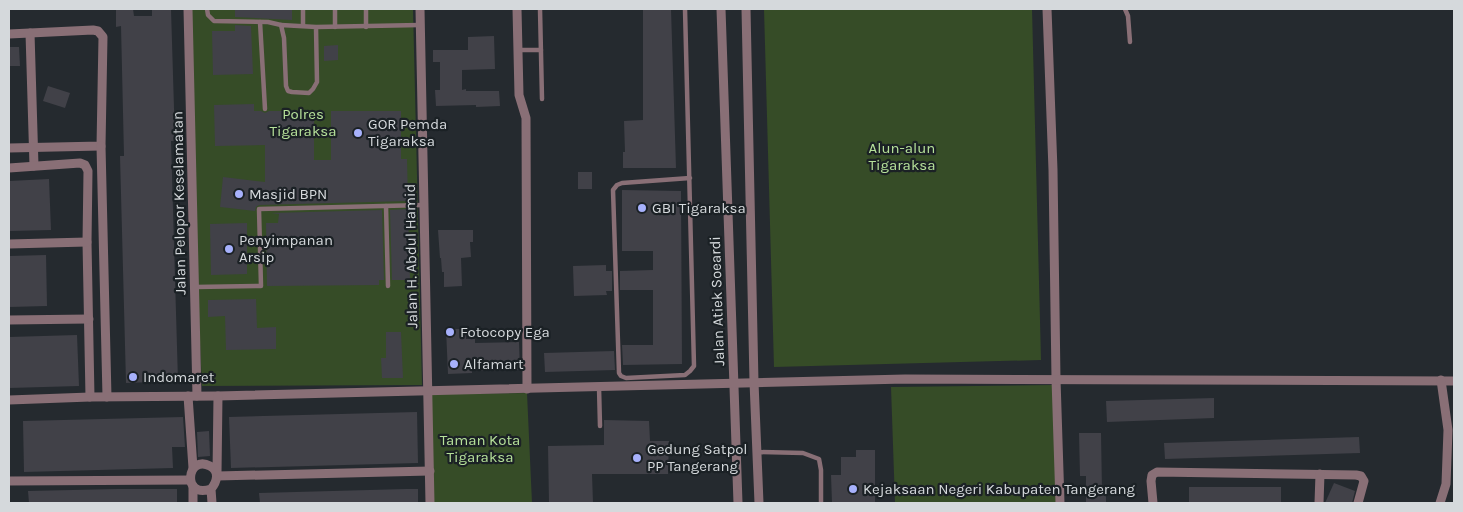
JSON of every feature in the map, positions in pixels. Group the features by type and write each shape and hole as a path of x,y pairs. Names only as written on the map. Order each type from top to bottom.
{"street":[{"name":"Jalan Pelopor Keselamatan","path":"188,9 195,287 192,396 193,468"},
{"name":"Jalan H. Abdul Hamid","path":"420,9 430,503"},
{"path":"517,9 519,95 526,118 527,389"},
{"name":"Jalan Atiek Soeardi","path":"721,9 738,503"},
{"path":"746,9 758,503"},
{"path":"1048,9 1060,503"},
{"path":"9,34 93,30 103,37 101,146 107,397"},
{"path":"30,33 34,166"},
{"path":"9,148 101,146"},
{"path":"9,168 80,163 85,165 88,171 87,242 90,397"},
{"path":"9,244 87,242"},
{"path":"88,287 104,287"},
{"path":"9,320 89,320"},
{"path":"9,400 905,379 1454,381"},
{"path":"1440,503 1446,484 1448,430 1441,380"},
{"path":"9,481 192,483 198,490 205,491 211,489 216,483 217,475 218,396"},
{"path":"193,503 190,474 193,468 199,464 206,464 213,468 217,475"},
{"path":"217,475 430,471"},
{"path":"1152,503 1151,481 1152,475 1157,472 1356,474 1361,476 1364,481 1358,503"},
{"path":"1319,503 1320,474"},
{"path":"211,489 212,503"}],"lane":[{"path":"208,9 208,16 214,21 268,22 281,25 316,27 420,25"},
{"path":"303,9 303,25"},
{"path":"335,9 335,27"},
{"path":"366,9 366,26"},
{"path":"540,9 542,99"},
{"path":"685,9 690,178 694,366 685,375 626,378 618,373 613,190 622,182 690,178"},
{"path":"1125,9 1128,16 1130,42"},
{"path":"260,22 265,109"},
{"path":"281,25 284,38 286,86 288,91 292,92 309,92 317,82 316,27"},
{"path":"518,50 541,50"},
{"path":"195,287 261,286 259,209 424,205"},
{"path":"386,206 388,286"},
{"path":"600,387 600,426"},
{"path":"758,452 803,453 819,459 821,503"}],"green space":[{"name":"Polres Tigaraksa","path":"186,9 413,9 422,385 202,386"},
{"name":"Alun-alun Tigaraksa","path":"764,9 1032,9 1041,360 774,367"},
{"path":"1053,385 1057,503 895,503 891,387"},
{"name":"Taman Kota Tigaraksa","path":"527,393 532,503 431,503 429,394"}],"building":[{"path":"116,9 133,9 134,16 152,16 152,9 171,9 175,141 171,141 178,381 126,383 120,156 124,156 121,26 116,27"},
{"path":"235,9 292,9 292,20 235,17"},
{"path":"643,9 671,9 676,168 623,168 623,152 625,152 624,121 643,120"},
{"path":"235,25 251,26 253,74 213,75 212,31 235,31"},
{"path":"494,36 495,69 462,70 462,90 499,91 500,106 436,106 435,90 440,90 440,62 433,62 433,50 468,50 468,37"},
{"path":"338,45 338,60 324,61 324,46"},
{"path":"9,47 19,47 20,66 9,66"},
{"path":"48,86 70,93 65,108 43,101"},
{"path":"254,104 254,111 265,113 269,111 314,111 314,160 331,160 331,111 401,111 401,159 407,159 408,201 259,205 255,211 220,207 223,177 265,182 265,145 215,146 214,105"},
{"path":"578,172 592,172 592,189 578,189"},
{"path":"49,179 51,230 9,231 9,181"},
{"path":"622,190 681,191 682,364 623,365 622,345 653,345 653,290 620,290 620,271 653,270 653,251 622,251"},
{"path":"408,209 410,280 392,280 390,210"},
{"path":"382,210 384,280 379,280 379,285 267,286 266,223 278,223 279,214 271,213"},
{"name":"Penyimpanan Arsip","path":"247,223 247,274 211,275 210,224"},
{"path":"438,230 473,230 473,242 470,242 471,257 461,258 462,286 444,287 444,272 442,272 440,258"},
{"path":"46,255 47,306 9,307 9,256"},
{"path":"606,265 606,271 612,271 612,291 606,291 607,295 574,296 573,266"},
{"path":"256,299 257,328 276,327 276,349 226,350 225,316 208,317 208,300"},
{"path":"446,329 465,329 466,339 475,339 475,343 519,342 520,370 472,371 472,373 448,374"},
{"path":"386,332 401,332 403,378 382,378 381,358 386,358"},
{"path":"77,335 79,386 9,388 9,337"},
{"path":"614,351 615,370 545,372 544,353"},
{"path":"1214,398 1214,418 1107,422 1106,401"},
{"path":"417,412 418,463 231,468 229,417"},
{"path":"183,417 185,447 172,447 173,468 24,472 23,421"},
{"path":"604,420 649,421 650,441 669,441 668,474 592,474 593,503 549,503 548,446 604,445"},
{"path":"209,431 210,456 198,457 197,432"},
{"path":"1079,433 1101,433 1102,491 1106,491 1106,503 1086,503 1086,476 1080,476"},
{"path":"1359,437 1360,453 1165,459 1164,443"},
{"name":"Kejaksaan Negeri Kabupaten Tangerang","path":"856,450 875,450 875,503 832,503 831,475 841,475 841,457 856,457"},
{"path":"1334,483 1355,491 1352,503 1325,503"},
{"path":"1189,487 1281,487 1281,503 1189,503"},
{"path":"177,489 177,503 29,503 28,491"},
{"path":"418,489 418,503 260,503 259,493"}],"place":[{"name":"GOR Pemda Tigaraksa","path":"358,133"},
{"name":"Masjid BPN","path":"239,194"},
{"name":"GBI Tigaraksa","path":"642,208"},
{"name":"Penyimpanan Arsip","path":"229,249"},
{"name":"Fotocopy Ega","path":"450,332"},
{"name":"Alfamart","path":"454,364"},
{"name":"Indomaret","path":"133,377"},
{"name":"Gedung Satpol PP Tangerang","path":"637,458"},
{"name":"Kejaksaan Negeri Kabupaten Tangerang","path":"853,489"}]}
